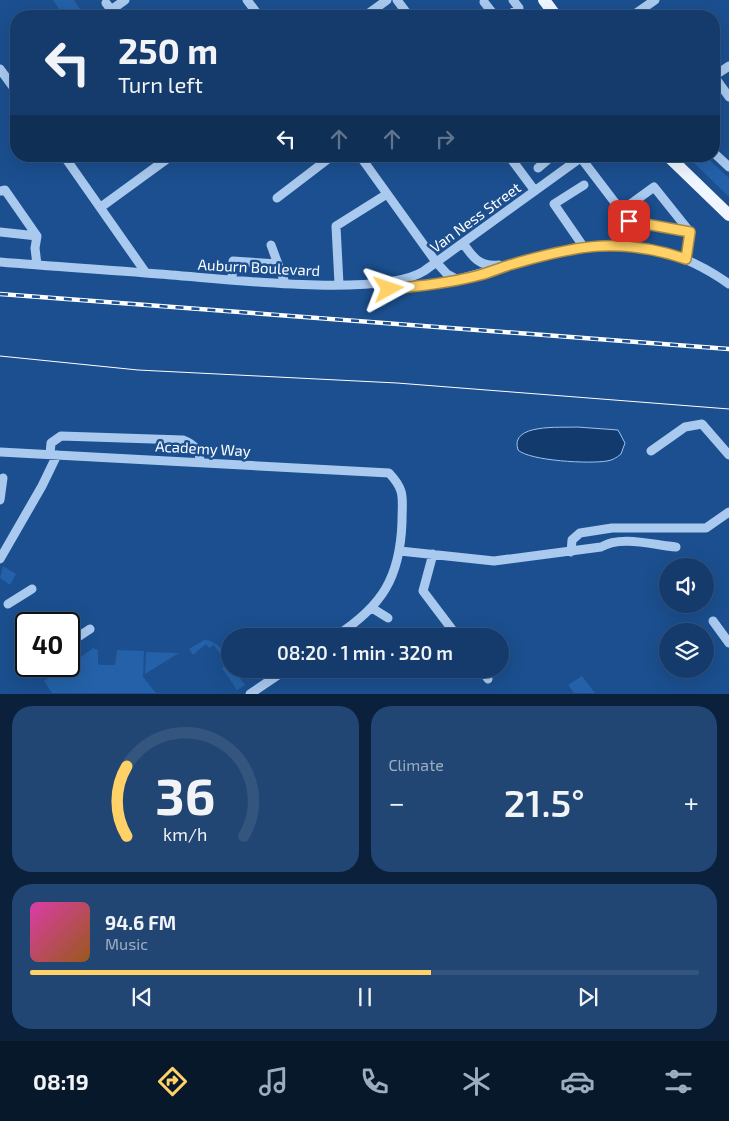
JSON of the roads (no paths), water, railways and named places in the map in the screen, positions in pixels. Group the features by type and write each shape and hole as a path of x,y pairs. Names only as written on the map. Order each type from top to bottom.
{"main road":[{"path":"674,162 729,215"}],"street":[{"path":"111,10 125,0"},
{"path":"373,10 387,0"},
{"path":"513,0 519,8 516,10"},
{"path":"641,10 655,0"},
{"path":"484,2 490,10"},
{"path":"0,69 10,83"},
{"path":"720,84 729,97"},
{"path":"68,162 146,273"},
{"path":"101,207 163,162"},
{"path":"277,198 324,162"},
{"path":"364,162 436,262 448,274 458,280"},
{"path":"513,162 535,191"},
{"path":"538,168 546,162"},
{"path":"557,162 563,170"},
{"name":"Van Ness Street","path":"377,283 412,278 575,162"},
{"path":"586,162 629,221 690,232"},
{"path":"583,246 554,204 584,185"},
{"path":"622,211 654,187 690,232 686,259"},
{"path":"0,191 5,190 37,236 35,248 37,265"},
{"path":"339,284 336,226 387,194"},
{"path":"0,232 37,236"},
{"name":"Auburn Boulevard","path":"463,243 476,260 483,265 512,264"},
{"path":"271,245 285,283"},
{"name":"Auburn Boulevard","path":"0,262 285,283 377,283 389,289 458,280 583,246 628,245 656,250 686,259 702,266 729,284"},
{"path":"232,279 233,261 278,264"},
{"path":"651,452 685,426 702,424 728,454"},
{"path":"0,559 42,486 53,455 51,443 60,436 183,440 195,447 200,454 200,462"},
{"name":"Academy Way","path":"0,452 389,472 400,484 402,495 400,550"},
{"path":"0,500 3,478"},
{"path":"571,552 572,540 580,533 612,528 706,528 729,512"},
{"path":"346,628 372,608 390,582 400,550 494,561 571,552 625,541 676,547"},
{"path":"433,554 423,591 451,628"},
{"path":"8,604 32,589"},
{"path":"372,608 388,618"},
{"path":"713,621 729,643"},
{"path":"80,636 90,629"},
{"path":"250,694 274,678"}],"tram line":[{"path":"0,356 138,370 397,383 729,409"}],"railway":[{"path":"0,294 729,349"}]}
